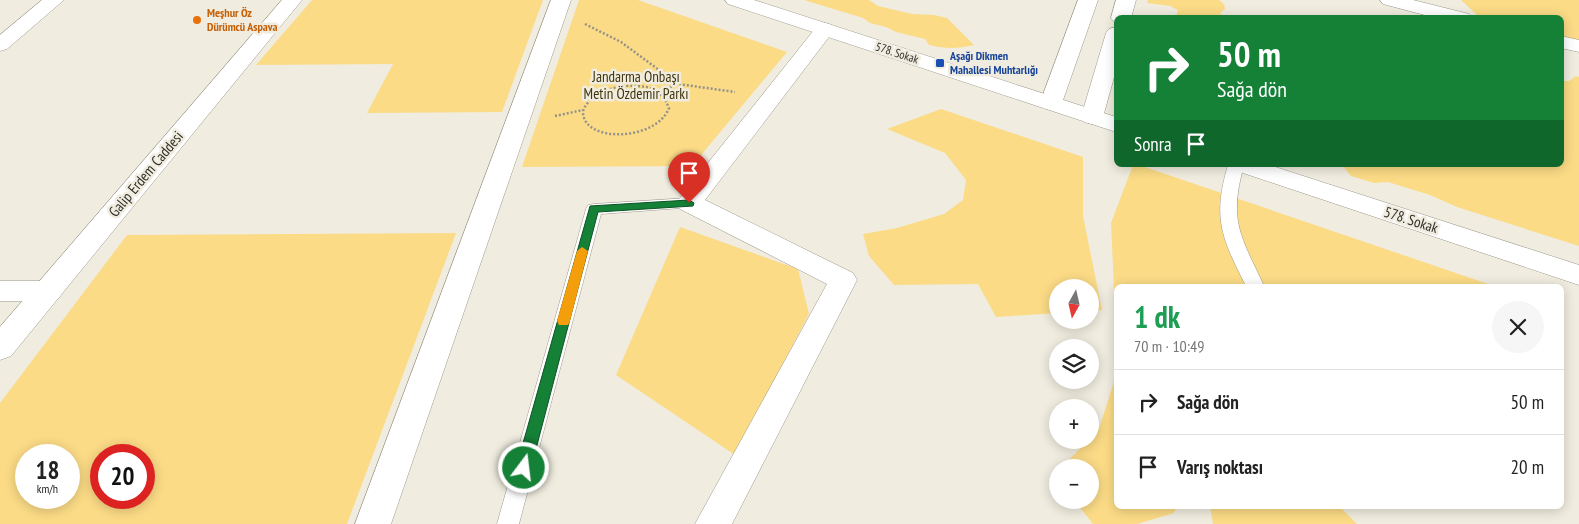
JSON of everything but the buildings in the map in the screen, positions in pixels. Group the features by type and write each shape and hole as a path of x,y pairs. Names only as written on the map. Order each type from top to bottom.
{"street":[{"path":"0,45 54,0"},
{"name":"Galip Erdem Caddesi","path":"0,348 292,0"},
{"name":"578. Sokak","path":"735,0 1114,123"},
{"path":"1051,103 1088,0"},
{"path":"1122,15 1126,0"},
{"path":"1390,0 1437,5 1456,15"},
{"path":"372,524 488,200 520,118 558,8"},
{"path":"713,524 843,280 689,203 825,30"},
{"path":"1092,117 1114,40"},
{"path":"1564,43 1579,46"},
{"name":"578. Sokak","path":"1249,167 1579,274"},
{"path":"0,291 49,291"}],"lane":[{"path":"1235,167 1227,198 1228,225 1240,256 1254,284"},
{"path":"508,524 594,209 689,203"}],"path":[{"path":"558,8 620,42 678,84 710,90 773,96"},
{"path":"659,92 666,99 669,106 667,115 650,130 626,135 602,133 590,127 584,119 583,110 588,102 596,94 608,89 635,86 659,92 678,84"}],"green space":[{"path":"312,0 543,0 502,112 367,113 393,64 256,65"},
{"name":"Jandarma Onbaşı Metin Özdemir Parkı","path":"579,0 638,0 787,52 692,166 522,167"},
{"path":"804,0 869,0 878,6 912,14 934,15 947,18 974,45 951,48 929,45 925,39 896,32 870,23 863,18"},
{"path":"1148,0 1219,0 1224,4 1225,9 1220,13 1222,15 1175,15 1178,10 1170,6 1147,3"},
{"path":"1461,0 1579,0 1579,41 1564,38 1564,15 1477,15"},
{"path":"1576,76 1579,77 1579,246 1457,207 1430,195 1388,182 1374,183 1351,176 1344,167 1564,167 1564,81 1569,81"},
{"path":"941,109 1083,157 1083,216 1096,279 1049,279 1049,314 996,317 978,284 894,285 869,256 863,234 897,228 944,214 963,200 966,180 945,153 887,129"},
{"path":"1132,167 1145,167 1488,284 1114,284 1114,289 1111,223"},
{"path":"680,227 798,269 809,314 735,455 616,375"},
{"path":"456,233 347,524 0,524 0,403 127,235"},
{"path":"1099,295 1102,310 1099,310"},
{"path":"1114,381 1114,509 1176,509 1174,513 1137,524 1093,524 1081,509 1099,509 1099,459 1070,459 1080,449 1099,449 1099,429"},
{"path":"1210,509 1342,509 1357,524 1213,524"}],"slow traffic":[{"path":"563,321 582,251"}],"place":[{"name":"Meşhur Öz Dürümcü Aspava","path":"197,20"},
{"name":"Aşağı Dikmen Mahallesi Muhtarlığı","path":"940,63"}],"route":[{"path":"524,468 594,209 689,203"}]}
